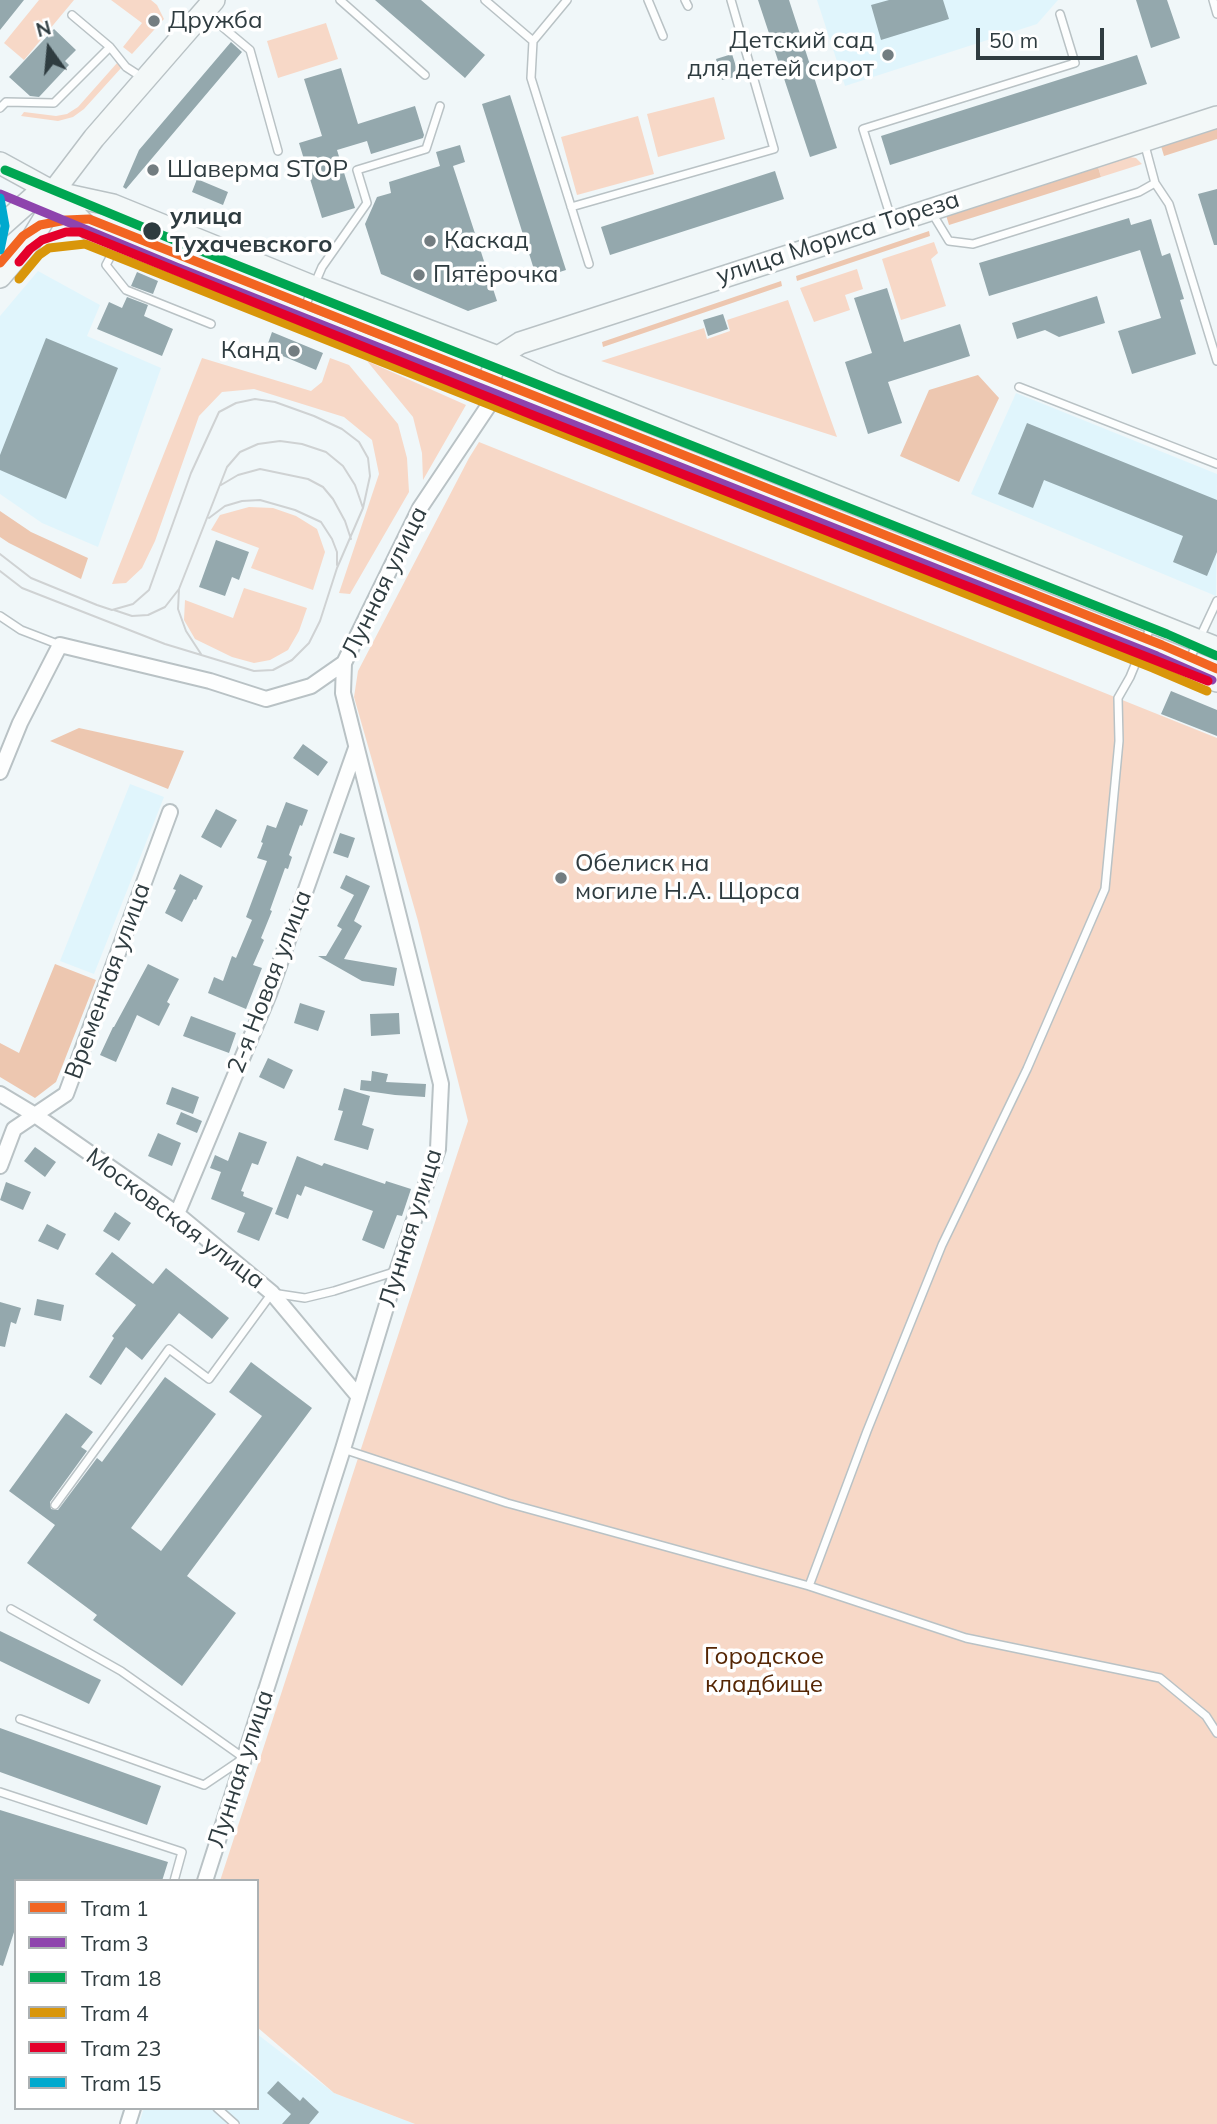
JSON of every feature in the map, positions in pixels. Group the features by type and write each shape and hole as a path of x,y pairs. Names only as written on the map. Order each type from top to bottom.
{"street":[{"path":"0,277 30,242 53,204 53,192 94,138 209,6"},
{"name":"улица Мориса Тореза","path":"498,357 520,342 1217,117"},
{"path":"0,163 53,192 114,205 1208,644"},
{"path":"0,227 36,195 53,192"},
{"path":"53,192 91,231 117,244 300,319 1217,681"},
{"path":"485,390 498,357"},
{"name":"Лунная улица","path":"206,1879 438,1149 441,1084 343,693 344,663 420,508 491,402 485,390"},
{"path":"0,772 20,723 60,645 210,681 266,699 311,686 344,663"},
{"name":"2-я Новая улица","path":"177,1214 270,994 356,747"},
{"name":"Временная улица","path":"0,1166 14,1129 66,1094 170,812"},
{"name":"Московская улица","path":"0,1094 35,1115 177,1214 272,1293 359,1397"}],"lane":[{"path":"340,0 425,75"},
{"path":"485,0 533,41"},
{"path":"567,0 533,41 531,78 589,264"},
{"path":"648,0 663,36"},
{"path":"571,206 774,149 731,0"},
{"path":"1213,0 1217,14"},
{"path":"209,6 250,50 278,151"},
{"path":"892,221 863,129 1075,63 1060,14"},
{"path":"72,15 110,47 126,67 145,79"},
{"path":"0,108 6,102 54,103 110,47"},
{"path":"300,319 322,267 367,203 357,170 426,149 439,106"},
{"path":"1143,140 1155,183 1169,204 1217,361"},
{"path":"930,209 949,241 973,244 1139,192 1155,183"},
{"path":"117,244 106,265 126,290 211,324"},
{"path":"1019,387 1217,464"},
{"path":"1185,669 1208,644 1217,601"},
{"path":"0,616 21,630 60,645"},
{"path":"809,1586 867,1431 942,1245 1027,1069 1105,889 1119,741 1118,698 1153,622"},
{"path":"55,1505 169,1349 209,1379 272,1293 305,1298 397,1271"},
{"path":"343,1449 507,1503 809,1586 966,1638 1160,1678 1206,1716 1217,1733"},
{"path":"11,1609 121,1671 244,1758 204,1786 20,1719"},
{"path":"0,1792 182,1852 175,1879"},
{"path":"219,2110 235,2124"}],"shaded area":[{"name":"Детский сад для детей сирот","path":"817,0 1058,0 1037,24 845,86"},
{"path":"1217,128 1217,139 1164,156 1161,146"},
{"path":"1098,167 1101,177 949,225 946,215"},
{"path":"929,231 930,236 797,281 796,276"},
{"path":"38,271 100,305 87,336 161,368 98,547 42,523 0,494 0,316"},
{"path":"781,281 782,286 603,347 602,342"},
{"path":"978,375 999,398 959,482 900,456 929,390"},
{"path":"1016,393 1217,474 1216,596 971,494"},
{"path":"0,511 31,532 88,558 81,579 0,537"},
{"path":"79,728 184,751 168,789 50,741"},
{"path":"130,784 164,797 94,974 60,961"},
{"path":"55,964 96,980 56,1082 35,1098 0,1077 0,1043 19,1053"},
{"path":"259,2036 334,2093 415,2124 139,2124 143,2110 259,2110"}],"green space":[{"path":"39,0 74,0 24,60 4,43"},
{"path":"111,0 151,0 157,5 164,19 132,54 123,47 142,23"},
{"path":"326,23 338,59 278,78 267,41"},
{"path":"117,63 122,67 84,109 73,117 58,121 21,116 24,112 56,116 67,114 78,107"},
{"path":"714,97 725,139 658,157 647,114"},
{"path":"638,116 654,174 577,195 561,137"},
{"path":"1130,157 1136,158 1142,164 1101,177 1098,167"},
{"path":"934,242 938,253 931,259 946,306 901,320 882,259"},
{"path":"857,269 863,289 845,295 850,310 814,322 800,288"},
{"path":"788,300 837,437 601,361 704,328 707,339 730,331 727,320"},
{"path":"202,358 311,391 322,382 330,358 349,365 398,424 407,458 409,492 350,594 339,593 379,474 372,440 344,417 254,389 222,392 199,416 155,541 142,568 126,583 112,584"},
{"path":"367,361 466,405 423,480 422,453 413,417"},
{"name":"Городское кладбище","path":"479,442 1217,738 1217,2124 415,2124 334,2093 259,2029 259,1879 221,1879 468,1121 418,921 354,697 358,671"},
{"path":"249,507 273,508 296,516 317,529 325,552 313,590 251,568 259,548 211,530 220,515"},
{"path":"244,588 307,608 299,631 288,650 270,660 254,663 232,657 195,639 184,620 185,600 233,618"}],"building":[{"path":"0,0 24,0 0,30"},
{"path":"375,0 421,0 485,55 465,78"},
{"path":"758,0 789,0 837,148 810,157"},
{"path":"889,0 943,0 949,19 881,40 871,5"},
{"path":"1136,0 1167,0 1180,38 1151,48"},
{"path":"54,29 76,50 65,61 69,65 39,97 30,96 9,77"},
{"path":"231,42 242,52 126,189 123,187 139,150"},
{"path":"732,54 739,76 722,80 716,59"},
{"path":"1137,55 1147,84 890,165 881,136"},
{"path":"341,68 358,124 415,106 424,135 423,138 371,154 367,141 337,150 355,208 322,218 299,143 322,136 304,79"},
{"path":"510,95 566,270 537,279 482,104"},
{"path":"460,145 465,162 453,166 497,301 468,311 381,274 365,224 377,197 391,193 389,182 440,166 436,152"},
{"path":"775,171 784,199 610,255 601,227"},
{"path":"197,179 228,192 223,205 192,192"},
{"path":"1217,189 1217,245 1214,245 1198,194"},
{"path":"1129,218 1131,225 1151,219 1162,256 1170,253 1196,354 1132,374 1118,331 1161,318 1140,250 989,296 979,263"},
{"path":"137,272 158,281 153,294 131,286"},
{"path":"887,288 904,342 960,324 970,356 888,382 902,423 868,434 845,362 872,353 854,298"},
{"path":"1097,296 1105,323 1059,337 1045,330 1017,339 1012,323"},
{"path":"127,297 148,305 144,316 173,329 162,356 97,329 109,302 122,308"},
{"path":"723,314 728,329 708,336 703,320"},
{"name":"Канд","path":"272,332 323,353 316,370 266,349"},
{"path":"46,338 118,368 66,499 0,470 0,455"},
{"path":"1027,423 1217,500 1217,552 1207,576 1173,562 1183,536 1044,480 1033,508 998,494"},
{"path":"216,540 249,552 239,580 232,577 225,596 199,587"},
{"path":"1171,691 1217,710 1217,736 1161,714"},
{"path":"303,744 328,762 318,776 293,758"},
{"path":"286,802 308,810 302,826 300,825 289,855 292,857 288,869 285,868 261,938 264,940 253,965 262,968 246,1009 208,993 214,977 223,981 232,956 236,958 252,920 246,917 267,861 257,858 263,843 261,842 267,825 276,828"},
{"path":"216,809 237,820 221,848 201,837"},
{"path":"340,833 355,838 348,858 333,853"},
{"path":"180,874 203,886 182,922 165,913"},
{"path":"346,875 370,886 354,921 362,926 344,959 397,968 394,986 362,981 318,956 326,956 342,929 337,926 354,895 340,888"},
{"path":"148,964 179,979 159,1026 137,1015 116,1062 100,1055"},
{"path":"300,1003 325,1011 318,1031 294,1023"},
{"path":"399,1013 400,1034 371,1036 370,1014"},
{"path":"191,1016 236,1033 229,1053 183,1036"},
{"path":"268,1058 293,1070 284,1089 259,1077"},
{"path":"372,1071 388,1074 386,1082 426,1084 425,1097 360,1090 361,1080 371,1081"},
{"path":"172,1087 199,1097 193,1114 166,1104"},
{"path":"344,1088 370,1096 362,1125 374,1129 368,1150 334,1140 343,1111 338,1110"},
{"path":"181,1112 202,1121 197,1133 176,1124"},
{"path":"239,1132 267,1142 258,1165 252,1163 241,1191 244,1192 243,1196 273,1208 259,1241 237,1232 245,1213 211,1199 221,1172 210,1168 215,1155 228,1161"},
{"path":"158,1133 181,1143 172,1166 148,1156"},
{"path":"35,1147 56,1162 45,1177 24,1161"},
{"path":"297,1156 322,1166 324,1163 385,1184 386,1181 411,1189 402,1216 397,1215 384,1249 362,1240 373,1211 305,1186 301,1196 297,1194 288,1219 275,1214"},
{"path":"6,1182 31,1192 23,1210 0,1200"},
{"path":"115,1212 131,1223 119,1241 103,1231"},
{"path":"47,1224 66,1234 58,1250 38,1241"},
{"path":"112,1252 153,1284 166,1268 229,1318 212,1339 179,1313 142,1360 126,1347 101,1385 89,1377 114,1338 112,1336 136,1305 95,1274"},
{"path":"37,1299 64,1305 61,1321 34,1315"},
{"path":"0,1302 21,1308 16,1324 11,1322 5,1347 0,1346"},
{"path":"251,1362 312,1408 187,1576 236,1613 182,1686 93,1620 97,1615 27,1563 55,1525 9,1491 66,1413 93,1432 81,1447 87,1451 50,1502 51,1509 58,1510 97,1458 102,1462 165,1377 216,1414 131,1528 161,1551 262,1416 229,1392"},
{"path":"0,1631 101,1680 89,1704 0,1661"},
{"path":"0,1728 161,1786 147,1825 0,1772"},
{"path":"0,1810 168,1862 163,1879 14,1879 14,1932 3,1966 0,1965"},
{"path":"278,2081 300,2101 303,2097 319,2112 309,2124 282,2124 291,2114 267,2093"}],"tram line":[{"name":"18","path":"5,170 186,245 1217,656"},
{"name":"3","path":"0,194 176,267 1212,680"},
{"name":"15","path":"0,198 5,226 0,250"},
{"name":"1","path":"0,263 23,236 40,225 89,219 1217,669"},
{"name":"23","path":"19,262 42,240 66,232 80,232 535,416 1208,681"},
{"name":"4","path":"19,279 39,255 49,248 85,244 1207,691"},
{"path":"0,554 31,578 97,605 112,610 133,604 149,590 191,473 219,412 236,403 255,399 275,402 314,416 342,429 359,442 368,458 370,476 363,508 337,568 320,621 309,643 292,660 273,670 254,671 165,644 22,588 0,571"},
{"path":"201,654 186,631 178,609 179,589 227,467 240,452 258,444 280,441 302,444 326,452 343,466 355,485 363,508"},
{"path":"221,485 238,475 260,469 308,479 323,487 333,499 351,539"},
{"path":"209,518 225,506 242,501 260,500 295,510 321,522 337,552 337,565"},
{"path":"114,610 132,616 148,615 165,607 179,589"}],"place":[{"name":"Дружба","path":"154,21"},
{"name":"Детский сад для детей сирот","path":"888,55"},
{"name":"Шаверма STOP","path":"153,170"},
{"name":"улица Тухачевского","path":"152,231"},
{"name":"Каскад","path":"430,241"},
{"name":"Пятёрочка","path":"419,275"},
{"name":"Канд","path":"294,351"},
{"name":"Обелиск на могиле Н.А. Щорса","path":"561,878"}]}
